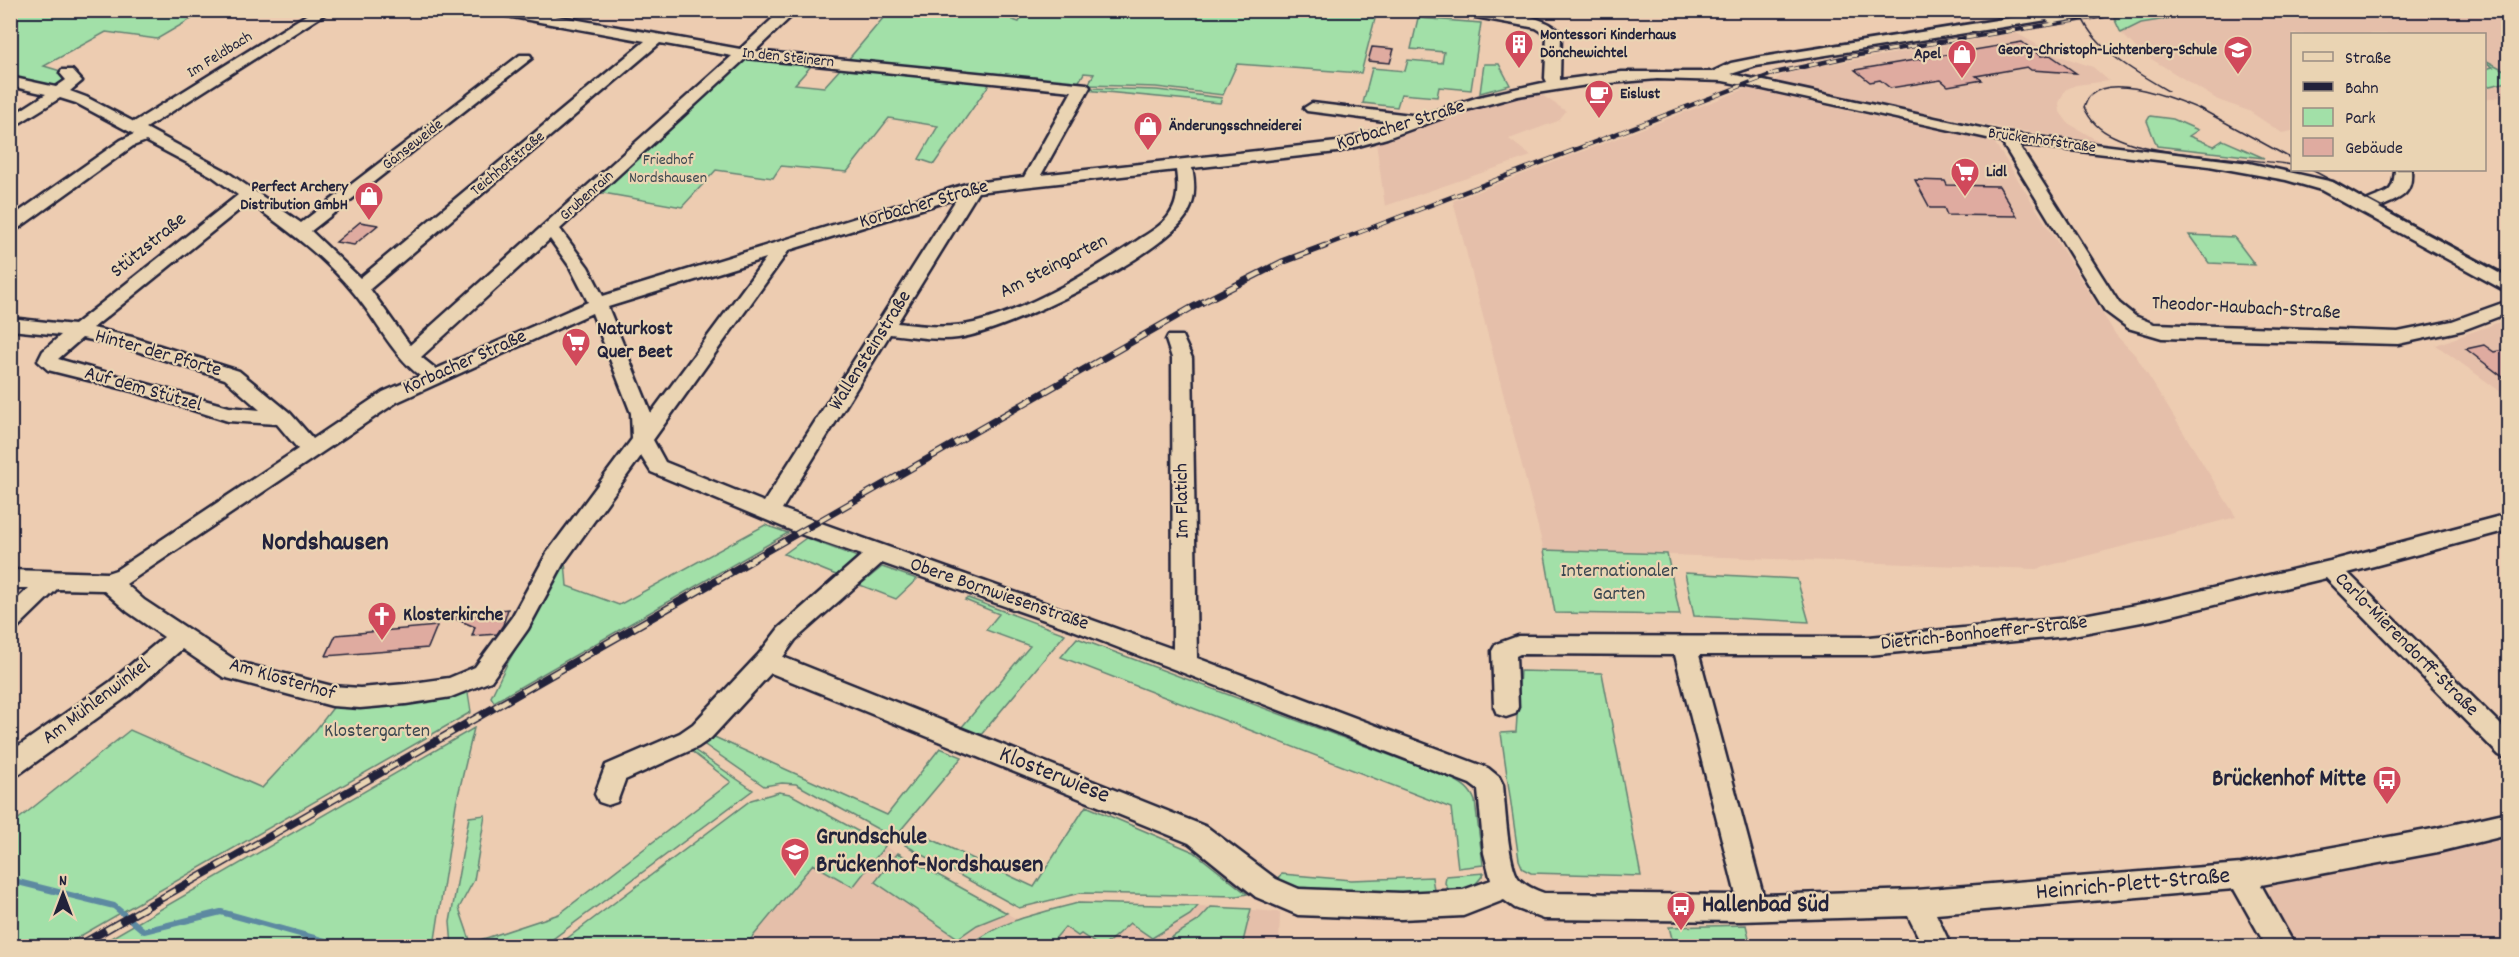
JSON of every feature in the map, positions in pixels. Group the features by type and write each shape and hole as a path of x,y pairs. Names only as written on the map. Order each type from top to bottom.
{"street":[{"name":"Im Feldbach","path":"140,132 324,10"},
{"name":"In den Steinern","path":"496,10 745,54 1082,87 1030,181"},
{"name":"Grubenrain","path":"409,357 791,10"},
{"path":"1460,10 1540,24 1554,33 1552,78 1556,85"},
{"name":"Korbacher Straße","path":"10,579 108,582 123,576 390,397 598,304 972,188 1337,147 1361,142 1493,98 1556,85 1694,74 1715,76 1736,66 1756,62 2083,10"},
{"name":"Teichhofstraße","path":"360,288 656,39"},
{"name":"Gänseweide","path":"301,231 525,58"},
{"path":"11,123 75,81 67,73"},
{"name":"Brückenhofstraße","path":"1715,76 1772,86 1907,118 2006,137 2256,169 2327,186 2508,285"},
{"path":"10,81 59,92 81,100 218,173 301,231 360,288 409,357 434,377"},
{"path":"1312,108 1423,121"},
{"path":"10,226 140,132"},
{"name":"Theodor-Haubach-Straße","path":"2006,137 2112,307 2121,317 2135,325 2162,332 2398,338 2456,326 2508,307"},
{"name":"Am Steingarten","path":"885,328 960,332 1005,318 1068,288 1134,251 1175,221 1185,204 1187,183 1183,164"},
{"path":"2366,207 2396,194 2403,184 2403,171"},
{"name":"Wallensteinstraße","path":"769,512 972,188"},
{"name":"Stützstraße","path":"78,331 248,195"},
{"name":"Obere Bornwiesenstraße","path":"551,228 579,267 598,304 640,413 642,439 658,467 769,512 1081,624 1479,776 1490,785 1501,869 1508,886"},
{"name":"Am Klosterhof","path":"108,582 136,606 231,670 332,696 360,698 406,694 451,687 483,674 520,622 555,559 783,247"},
{"name":"Hinter der Pforte","path":"10,324 78,331 125,342 232,375 283,418 311,450"},
{"name":"Auf dem Stützel","path":"78,331 50,355 48,362 54,366 141,387 228,414 283,418"},
{"name":"Im Flatich","path":"1175,340 1182,358 1185,663"},
{"name":"Dietrich-Bonhoeffer-Straße","path":"1506,707 1504,651 1518,645 1869,646 2068,627 2152,611 2508,522"},
{"path":"608,794 615,773 689,740 702,731 767,661 788,634 879,553"},
{"name":"Carlo-Mierendorff-Straße","path":"2330,568 2508,748"},
{"path":"10,621 50,582"},
{"name":"Am Mühlenwinkel","path":"10,766 119,689 182,636"},
{"path":"1685,646 1753,907"},
{"name":"Klosterwiese","path":"767,661 1198,835 1266,888 1298,902 1401,906 1463,903 1508,886"},
{"name":"Heinrich-Plett-Straße","path":"1508,886 1526,900 1544,906 1753,907 1916,903 2241,876 2438,840 2508,824"},
{"path":"2241,876 2281,946"},
{"path":"1916,903 1937,946"}],"shaded area":[{"name":"Georg-Christoph-Lichtenberg-Schule","path":"2216,11 2508,11 2508,95 2486,100 2486,33 2291,33 2291,131 2282,133 2249,111 2218,100 2140,52 2121,33 2141,23"},
{"path":"2016,33 2054,54 2093,67 2109,81 2076,85 2065,90 2059,103 2060,112 2068,123 2100,142 2002,128 1928,113 1900,111 1773,82 1782,75 1808,68"},
{"path":"1748,88 1880,118 1993,140 2116,335 2136,356 2236,517 2036,569 1544,550 1453,201"},
{"path":"1539,93 1566,111 1558,121 1509,139 1531,156 1385,206 1376,142 1446,118"},
{"path":"2508,319 2508,397 2436,345"},
{"name":"Grundschule Brückenhof-Nordshausen","path":"779,792 790,794 1017,919 1078,903 1198,906 1280,912 1279,946 557,946 751,800"},
{"path":"2508,839 2508,946 2292,946 2271,909 2268,894 2272,885"}],"green space":[{"path":"1027,10 1377,11 1361,73 1237,64 1223,95 1156,87 1088,85 1094,74 1084,73 1078,83 847,61 889,11 1019,11 1013,20 1019,22"},
{"path":"11,11 205,11 157,39 106,32 44,66 67,73 75,81 59,92 11,81"},
{"path":"2161,11 2217,11 2141,23 2121,33 2114,18"},
{"path":"1418,18 1481,23 1471,90 1439,87 1437,97 1401,94 1397,107 1363,103 1372,68 1405,71 1408,60 1442,63 1444,52 1411,49"},
{"name":"Friedhof Nordshausen","path":"745,54 812,65 795,84 824,87 841,68 991,82 934,164 919,159 938,126 889,118 847,172 781,166 773,178 716,170 682,207 592,191"},
{"path":"2486,61 2508,72 2508,82 2486,87 2486,69 2493,67"},
{"path":"1484,64 1499,64 1510,85 1480,93"},
{"path":"1087,88 1157,90 1222,98 1220,103 1086,90"},
{"path":"2150,116 2173,119 2198,130 2189,136 2214,146 2223,140 2264,158 2157,146 2147,121"},
{"path":"2189,235 2234,237 2255,265 2209,263"},
{"path":"765,525 788,533 494,702 491,697 506,666 565,561 567,586 619,605"},
{"path":"806,538 860,558 841,577 784,554"},
{"name":"Internationaler Garten","path":"1544,550 1667,554 1680,615 1555,613"},
{"path":"882,567 917,579 896,599 860,585"},
{"path":"1685,573 1797,579 1809,622 1694,616"},
{"path":"968,598 1065,634 980,736 961,728 1030,646 986,630 999,614 965,600"},
{"path":"1077,638 1461,783 1475,801 1483,865 1458,868 1451,808 1061,657"},
{"path":"1520,671 1602,673 1641,876 1531,873 1523,869 1519,860 1501,733 1516,732"},
{"name":"Klostergarten","path":"468,693 471,712 63,946 11,946 11,825 130,730 262,788 315,731 335,705 400,703"},
{"path":"474,728 456,804 434,946 97,946"},
{"path":"710,735 887,815 940,748 962,757 894,838 796,784 782,783 764,786 702,743"},
{"path":"694,750 753,790 550,941 537,946 452,946 450,922 469,817 485,815 474,880 459,908 471,943 559,914 731,782 691,751"},
{"path":"779,792 790,794 885,846 853,887 813,864 745,946 557,946 751,800"},
{"path":"1086,806 1194,852 1247,894 1237,896 1080,893 1019,908 905,845 916,832 1034,887"},
{"path":"898,853 1007,913 977,925 958,938 875,882"},
{"path":"1484,873 1473,886 1465,890 1449,891 1445,883 1446,876"},
{"path":"1282,874 1351,880 1432,877 1435,897 1284,886 1275,880"},
{"path":"1078,903 1198,906 1190,915 1152,938 1130,923 1104,946 1099,946 1081,934 1078,936 1065,927 1053,941 1060,946 969,946 981,937 1008,924 1035,914"},
{"path":"1211,907 1251,909 1242,946 1165,946 1161,944 1198,921"},
{"path":"1746,925 1751,946 1674,946 1669,927"}],"building":[{"path":"2022,42 2041,56 2050,55 2076,73 2031,70 2027,67 1976,76 1982,80 1948,86 1941,80 1890,88 1880,80 1870,82 1855,70"},
{"path":"1372,47 1394,49 1390,63 1368,61"},
{"name":"Lidl","path":"1915,180 1945,181 1947,185 1999,186 2017,216 1947,215 1944,208 1930,208"},
{"path":"360,222 378,225 354,245 336,242"},
{"path":"2484,345 2494,352 2508,349 2508,381 2466,349"},
{"path":"508,609 503,625 497,634 472,636 475,627 451,617 478,615 480,612"},
{"name":"Klosterkirche","path":"437,626 428,648 326,656 336,635"}],"waterway":[{"path":"10,880 114,906 144,931 221,912 343,946"}],"tram line":[{"path":"2079,10 2094,36 2116,58 2168,91"},
{"path":"2206,112 2148,91 2116,87 2102,89 2091,95 2084,107 2099,128 2131,143 2153,149 2291,165"},
{"path":"2199,108 2291,158"},
{"path":"2314,171 2508,275"}],"railway":[{"path":"1321,247 1775,73 1852,56 2142,10"},
{"path":"751,560 1191,308 1282,262 1325,246"},
{"path":"78,946 754,559"}],"place":[{"name":"Montessori Kinderhaus Dönchewichtel","path":"1519,70"},
{"name":"Georg-Christoph-Lichtenberg-Schule","path":"2238,76"},
{"name":"Apel","path":"1962,80"},
{"name":"Eislust","path":"1599,120"},
{"name":"Änderungsschneiderei","path":"1148,152"},
{"name":"Lidl","path":"1965,198"},
{"name":"Perfect Archery Distribution GmbH","path":"369,222"},
{"name":"Naturkost Quer Beet","path":"576,368"},
{"name":"Klosterkirche","path":"382,642"},
{"name":"Brückenhof Mitte","path":"2387,806"},
{"name":"Grundschule Brückenhof-Nordshausen","path":"795,878"},
{"name":"Hallenbad Süd","path":"1681,932"}],"district":[{"name":"Nordshausen","path":"325,543"}]}
